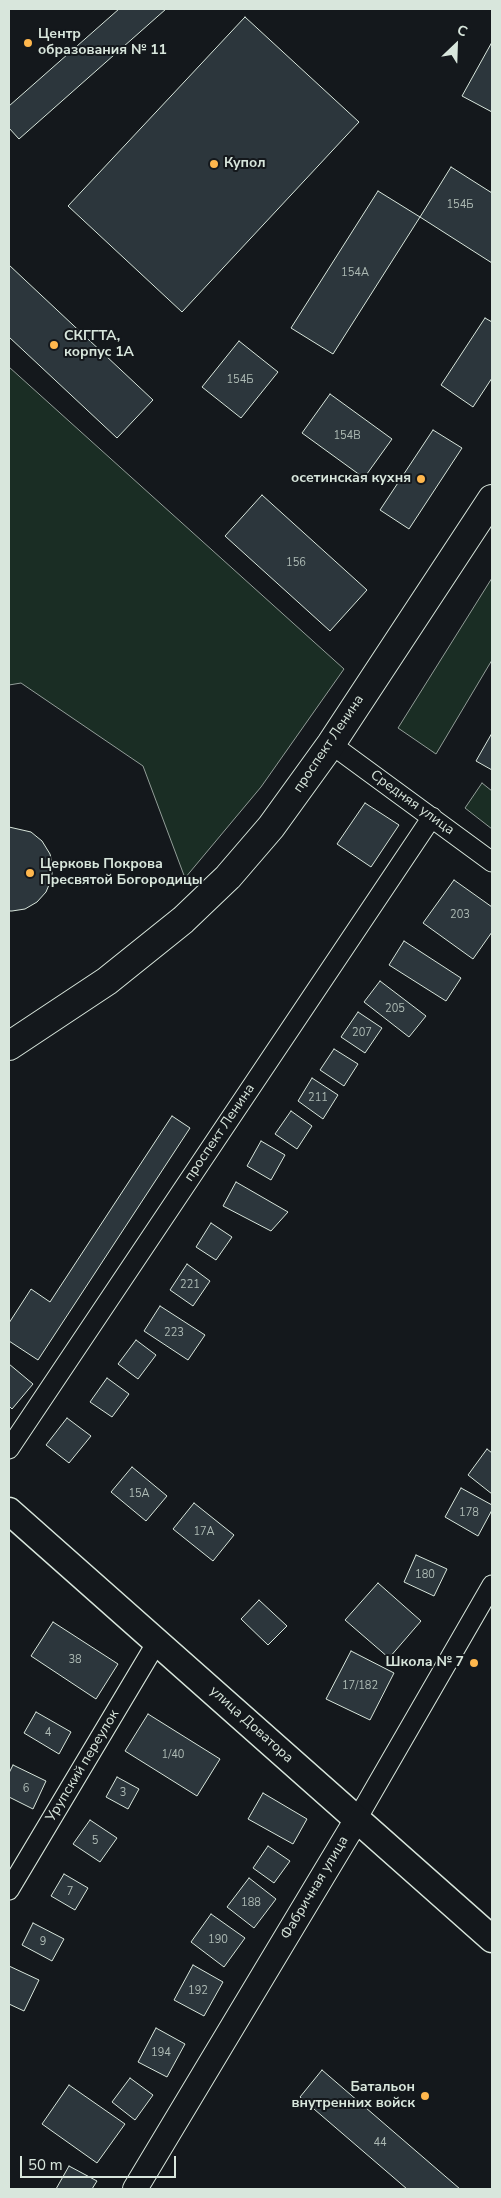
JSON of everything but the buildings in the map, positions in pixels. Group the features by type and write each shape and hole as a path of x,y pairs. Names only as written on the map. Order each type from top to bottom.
{"main road":[{"name":"проспект Ленина","path":"9,1046 107,981 183,920 228,877 271,827 331,744 492,499"},
{"name":"улица Доватора","path":"9,1511 492,1939"}],"street":[{"name":"Средняя улица","path":"331,744 492,862"},
{"name":"проспект Ленина","path":"9,1449 432,817"},
{"name":"Фабричная улица","path":"134,2189 357,1819 492,1585"},
{"name":"Урупский переулок","path":"9,1890 157,1642"}],"green space":[{"path":"9,367 344,669 261,787 185,878 143,766 21,683 9,685"},
{"path":"492,578 492,660 436,754 398,728"},
{"path":"482,783 492,791 492,829 465,808"}],"place":[{"name":"Центр образования № 11","path":"28,43"},
{"name":"Купол","path":"214,164"},
{"name":"СКГГТА, корпус 1А","path":"54,345"},
{"name":"осетинская кухня","path":"421,479"},
{"name":"Церковь Покрова Пресвятой Богородицы","path":"30,873"},
{"name":"Школа № 7","path":"474,1663"},
{"name":"Батальон внутренних войск","path":"425,2096"}]}
